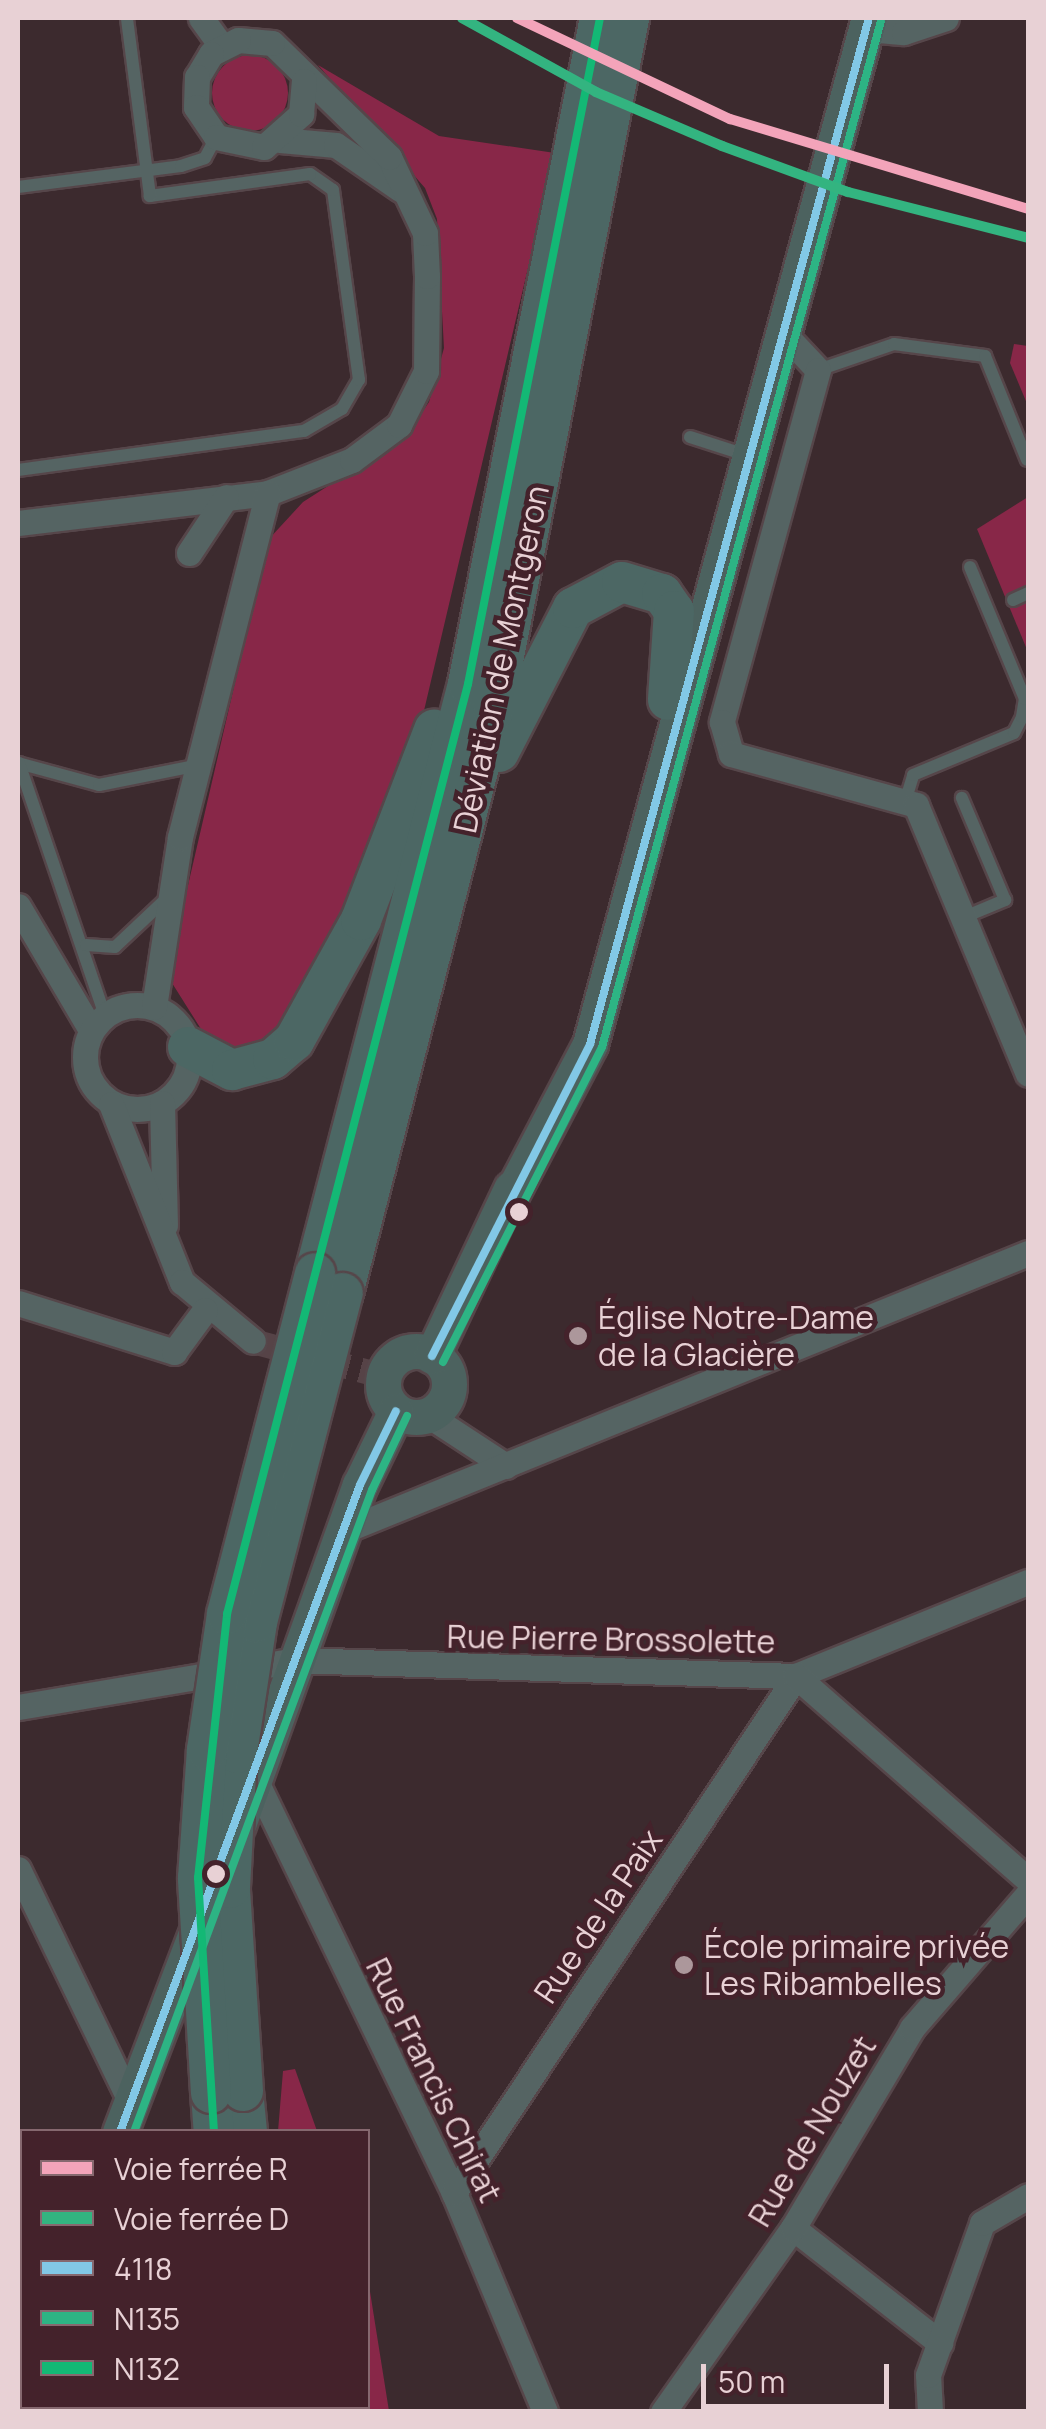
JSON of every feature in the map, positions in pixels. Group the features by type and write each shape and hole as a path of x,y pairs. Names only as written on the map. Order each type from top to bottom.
{"main road":[{"name":"Déviation de Montgeron","path":"329,1283 476,643 600,18"},
{"name":"Déviation de Montgeron","path":"329,1283 473,795 629,18"},
{"path":"432,1356 502,1210 590,1044 723,553 786,338 868,23"},
{"path":"502,1210 572,1037 668,700 723,553"},
{"path":"473,795 573,608 595,590 645,585 674,611 668,700"},
{"path":"188,1047 232,1070 273,1059 294,1041 361,920 449,676 476,643"},
{"path":"244,2129 223,2105 198,1878 206,1750 227,1614 329,1283"},
{"path":"412,1413 384,1393 389,1366 404,1354 432,1356"},
{"path":"126,2117 256,1780 342,1531 412,1413 449,1391 432,1356"}],"street":[{"path":"201,18 222,46"},
{"path":"868,23 904,32 946,18"},
{"path":"18,523 268,493 352,460 399,425 426,372 425,233 411,199 358,122 304,81 272,43 222,46"},
{"path":"222,46 195,89 216,137 247,149 280,140 336,145 411,199"},
{"path":"280,140 301,114 304,81"},
{"path":"786,338 818,370 722,722 731,754 916,805 962,918 1023,1047 1028,1074"},
{"path":"154,1007 168,897 268,493"},
{"path":"189,552 226,497"},
{"path":"18,906 98,1023 89,1072 111,1104 166,1250 205,1310 253,1342"},
{"path":"98,1023 154,1007 176,1020 188,1047 181,1084 162,1103 111,1104"},
{"path":"162,1103 166,1250"},
{"path":"342,1531 1028,1253"},
{"path":"18,1303 174,1352 205,1310"},
{"path":"412,1413 506,1466"},
{"name":"Rue Pierre Brossolette","path":"18,1707 295,1660 796,1676 1028,1582"},
{"path":"796,1676 1028,1880"},
{"name":"Rue de la Paix","path":"454,2192 796,1676"},
{"name":"Rue Francis Chirat","path":"192,1679 256,1780 454,2192 545,2412"},
{"path":"18,1869 126,2117"},
{"name":"Rue de Nouzet","path":"664,2412 793,2228 912,2028 1028,1894"},
{"path":"930,2412 928,2375 982,2223 1028,2196"},
{"path":"793,2228 940,2343"}],"lane":[{"path":"18,470 304,430 342,409 359,380 333,190 310,174 150,196 127,18"},
{"path":"18,187 147,172 205,158 216,137"},
{"path":"818,370 894,344 985,356 1027,460"},
{"path":"690,438 752,457"},
{"path":"905,802 913,774 1014,733 1022,717 1026,699 970,567"},
{"path":"1014,600 1028,594"},
{"path":"18,763 99,785 199,765"},
{"path":"18,763 48,869 86,945 98,1023"},
{"path":"962,798 1005,900 962,918"},
{"path":"86,945 115,947 168,897"}],"shaded area":[{"path":"250,55 277,66 288,93 277,120 250,131 223,120 212,93 223,66"},
{"path":"318,65 439,136 555,153 419,732 364,885 280,1034 237,1052 206,1037 172,983 170,963 268,540 303,502 406,436 429,402 444,348 437,219 425,188"},
{"path":"1014,344 1028,346 1028,406 1010,363"},
{"path":"1028,497 1028,652 977,529"},
{"path":"295,2069 316,2129 278,2129 283,2071"},
{"path":"370,2292 389,2411 324,2411 370,2409"},
{"path":"124,2409 199,2409 124,2411"}],"tunnel":[{"path":"253,1341 385,1376"}],"rail line":[{"name":"D","path":"462,18 596,92 722,146 848,192 1028,238"},
{"name":"R","path":"517,18 730,119 1028,209"}],"transit line":[{"name":"N132","path":"214,2129 198,1878 227,1614 468,684 600,18"},
{"name":"4118","path":"432,1356 590,1044 869,18"},
{"name":"N135","path":"443,1362 602,1047 881,21"},
{"name":"4118","path":"121,2129 360,1485 396,1411"},
{"name":"N135","path":"135,2129 372,1490 407,1416"}],"place":[{"name":"Église Notre-Dame de la Glacière","path":"578,1336"},
{"name":"École primaire privée Les Ribambelles","path":"684,1965"}]}
